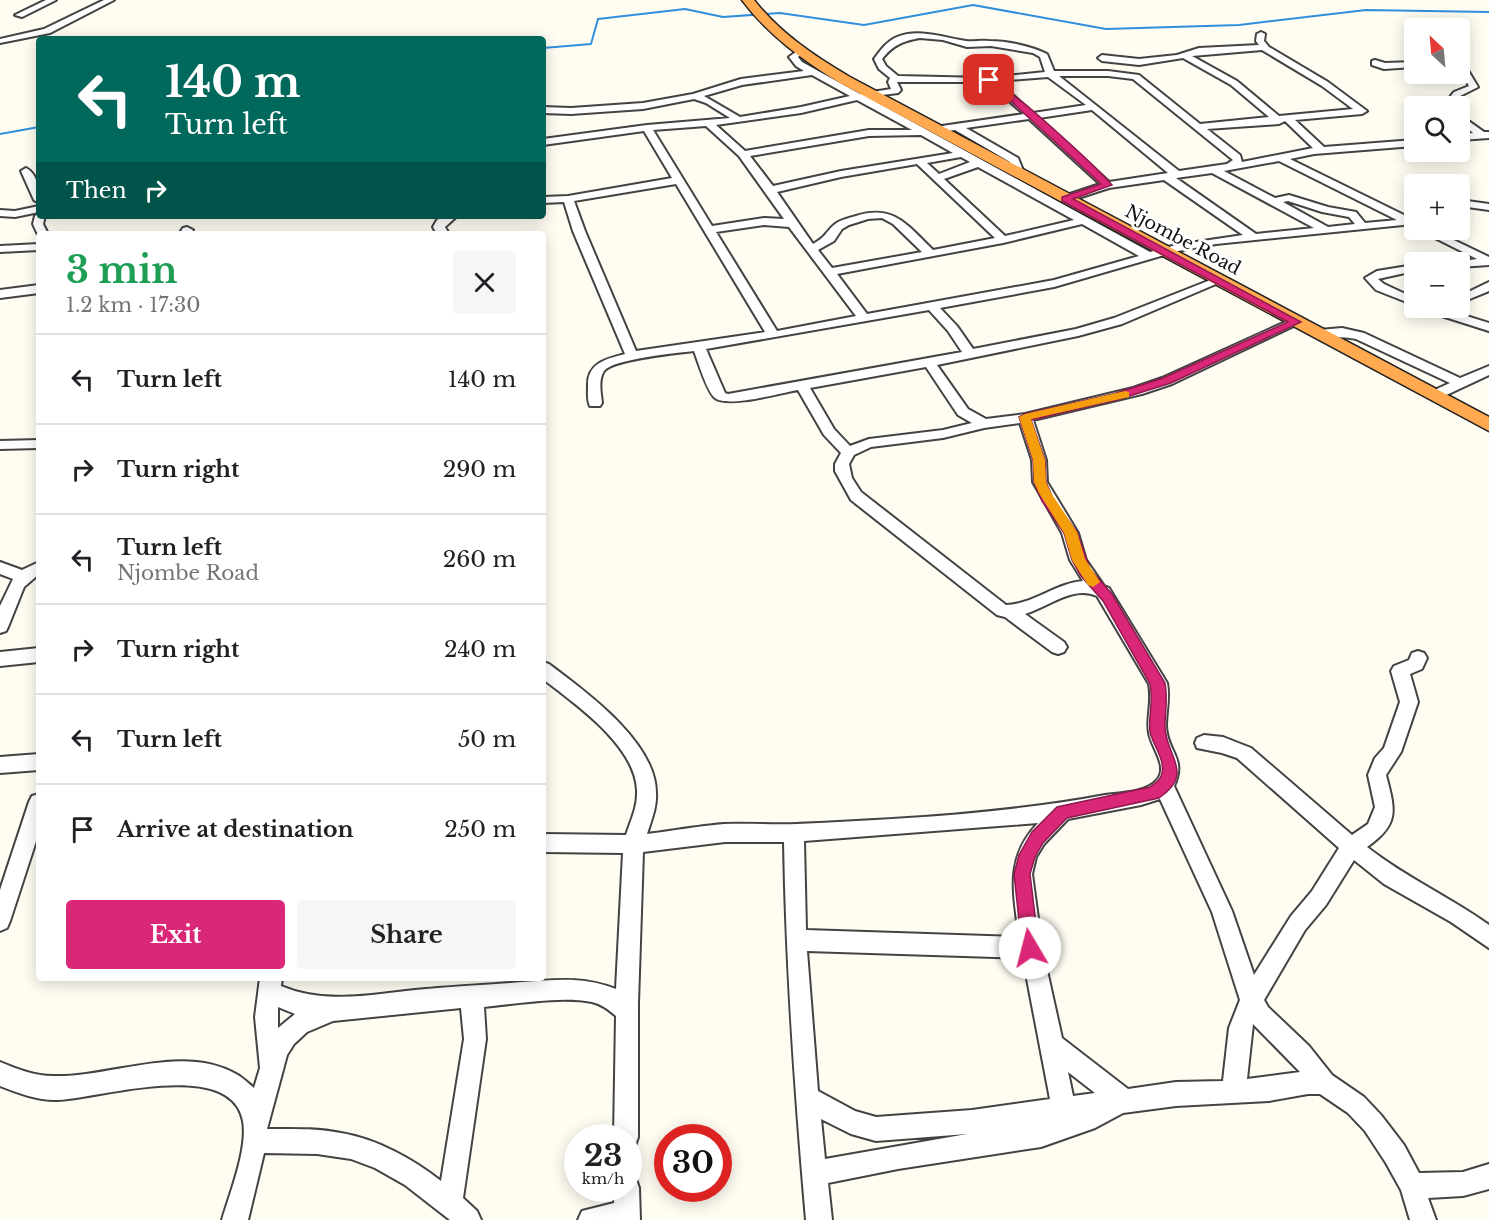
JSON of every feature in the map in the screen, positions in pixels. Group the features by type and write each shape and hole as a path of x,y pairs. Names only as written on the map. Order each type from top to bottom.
{"highway":[{"name":"Njombe Road","path":"756,10 801,51 865,96 931,133 1018,173 1155,254 1217,280 1489,425"}],"street":[{"path":"19,15 52,0"},
{"path":"0,41 47,31 110,0"},
{"path":"1200,127 1362,111 1331,88 1264,47 1260,41 1261,34"},
{"path":"895,79 881,65 878,58 882,52 900,39 920,36 943,38 967,45 987,43 1035,51 1044,56 1048,71 1052,75 1094,106 1172,176 1253,237"},
{"path":"1102,58 1139,62 1186,56 1199,51 1264,47"},
{"path":"801,51 793,57 794,59 813,72 865,96 899,120 931,133 962,154 1081,221 1155,254"},
{"path":"1186,56 1234,83 1285,120 1321,150"},
{"path":"1375,63 1384,66 1404,65"},
{"path":"546,140 577,123 622,109 695,96 741,82 813,72"},
{"path":"895,79 989,80 1005,77 1098,73 1133,76 1148,84 1163,100 1238,159 1230,166"},
{"path":"548,110 577,123 647,128 709,124 782,114 895,91 897,90 892,82 895,79"},
{"path":"1470,79 1473,88"},
{"path":"989,80 1007,93 1107,185"},
{"path":"1455,96 1473,88 1484,89"},
{"path":"695,96 709,101 739,120"},
{"path":"743,154 817,140 885,132 931,133 1094,106"},
{"path":"1277,109 1275,113 1285,120"},
{"path":"885,132 899,120"},
{"path":"709,124 743,154 771,190 793,225 864,318"},
{"path":"1470,125 1485,135"},
{"path":"957,127 1014,160 1018,173"},
{"path":"647,128 773,334"},
{"path":"1470,136 1485,135"},
{"path":"1065,199 1107,185 1321,150 1404,144"},
{"path":"771,190 813,179 962,154"},
{"path":"1280,158 1404,217"},
{"path":"919,161 1003,240"},
{"path":"938,178 978,163"},
{"path":"1213,169 1326,230"},
{"path":"26,171 36,193"},
{"path":"546,200 568,199 679,180"},
{"path":"1275,201 1289,198 1326,210 1352,214 1356,216 1362,227"},
{"path":"568,199 579,231 632,356"},
{"path":"1470,205 1489,207"},
{"path":"0,213 15,214 36,210"},
{"path":"812,249 830,239 838,227 844,223 867,216 884,215 897,222 931,254"},
{"path":"441,231 439,227 441,222 446,219"},
{"path":"595,403 594,378 598,370 604,364 632,356 699,347 1054,283 1155,254 1253,237 1362,227 1404,220"},
{"path":"830,272 1003,240 1081,221"},
{"path":"709,230 768,222 793,225"},
{"path":"1445,240 1489,262"},
{"path":"0,249 36,247"},
{"path":"1470,263 1489,262"},
{"path":"1404,270 1381,273 1371,278 1380,287 1404,298"},
{"path":"699,347 716,390 726,398 802,386 1078,332 1118,321 1217,280"},
{"path":"1470,295 1489,286"},
{"path":"0,294 36,289"},
{"path":"930,305 953,329 969,353"},
{"path":"1461,318 1489,327"},
{"path":"1058,647 1010,612 995,606 944,563 856,496 841,473 841,463 848,452 869,443 943,434 1116,397 1167,381 1296,322"},
{"path":"1319,334 1342,332 1359,336 1460,383"},
{"path":"929,362 963,412 984,424"},
{"path":"1435,395 1489,369"},
{"path":"802,386 829,432 848,452"},
{"path":"546,843 634,844 725,833 794,833 990,820 1062,812 1141,797 1154,793 1164,786 1170,774 1169,760 1158,735 1161,699 1158,683 1107,597 1082,566 1070,532 1045,493 1040,482 1039,460 1025,417"},
{"path":"0,445 36,444"},
{"path":"0,568 23,576"},
{"path":"0,627 23,576 36,568"},
{"path":"1010,612 1081,586 1098,588"},
{"path":"0,659 36,655"},
{"path":"1234,1092 1240,1028 1251,1000 1298,923 1318,898 1352,846 1375,830 1381,821 1385,807 1377,775 1382,764 1392,752 1409,702 1400,671 1416,664 1418,658"},
{"path":"546,671 619,734 644,774 648,794 646,811 634,844 626,1010 626,1124"},
{"path":"1204,743 1223,745 1244,753 1371,862 1391,877 1458,915 1489,938"},
{"path":"0,765 36,762"},
{"path":"1164,786 1222,911 1251,1000 1260,1015 1301,1054 1324,1083 1356,1105 1373,1123 1395,1154 1412,1185 1423,1220"},
{"path":"0,921 36,811"},
{"path":"1062,812 1037,838 1027,855 1022,874 1030,948 1041,988 1064,1110"},
{"path":"1371,862 1375,830"},
{"path":"794,833 796,940 807,1098 819,1220"},
{"path":"796,940 1030,948"},
{"path":"270,1068 266,1017 270,985 295,1003 333,1010"},
{"path":"235,1220 270,1068 281,1043 299,1024 316,1015 333,1010 467,996 592,991 613,999 626,1010"},
{"path":"450,1203 476,1039 473,1008 467,996"},
{"path":"1051,1044 1123,1100"},
{"path":"0,1074 24,1084 56,1088 156,1075 200,1073 225,1080 243,1092 252,1106 254,1132"},
{"path":"807,1098 850,1122 876,1129 972,1122 1176,1094 1234,1092 1308,1082 1324,1083"},
{"path":"815,1173 857,1167 908,1155 1041,1135 1095,1116 1123,1100"},
{"path":"254,1132 350,1146 391,1163 450,1203 468,1220"},
{"path":"1412,1185 1483,1181 1489,1176"},
{"path":"591,1220 627,1217"}],"waterway":[{"path":"546,48 591,44 598,19 685,9 723,17 780,13 864,25 973,5 1106,29 1239,25 1366,10 1489,12"},
{"path":"0,134 36,128"}],"slow traffic":[{"path":"1093,582 1078,560 1070,532 1054,511 1040,482 1039,460 1025,417 1125,394"}],"route":[{"path":"989,80 1007,93 1107,185 1065,199 1296,322 1167,381 1116,397 1025,417 1039,460 1040,482 1054,511 1070,532 1078,560 1085,572 1107,597 1158,683 1161,699 1158,735 1169,760 1170,774 1164,786 1154,793 1062,812 1037,838 1027,855 1022,874 1030,948"}]}
